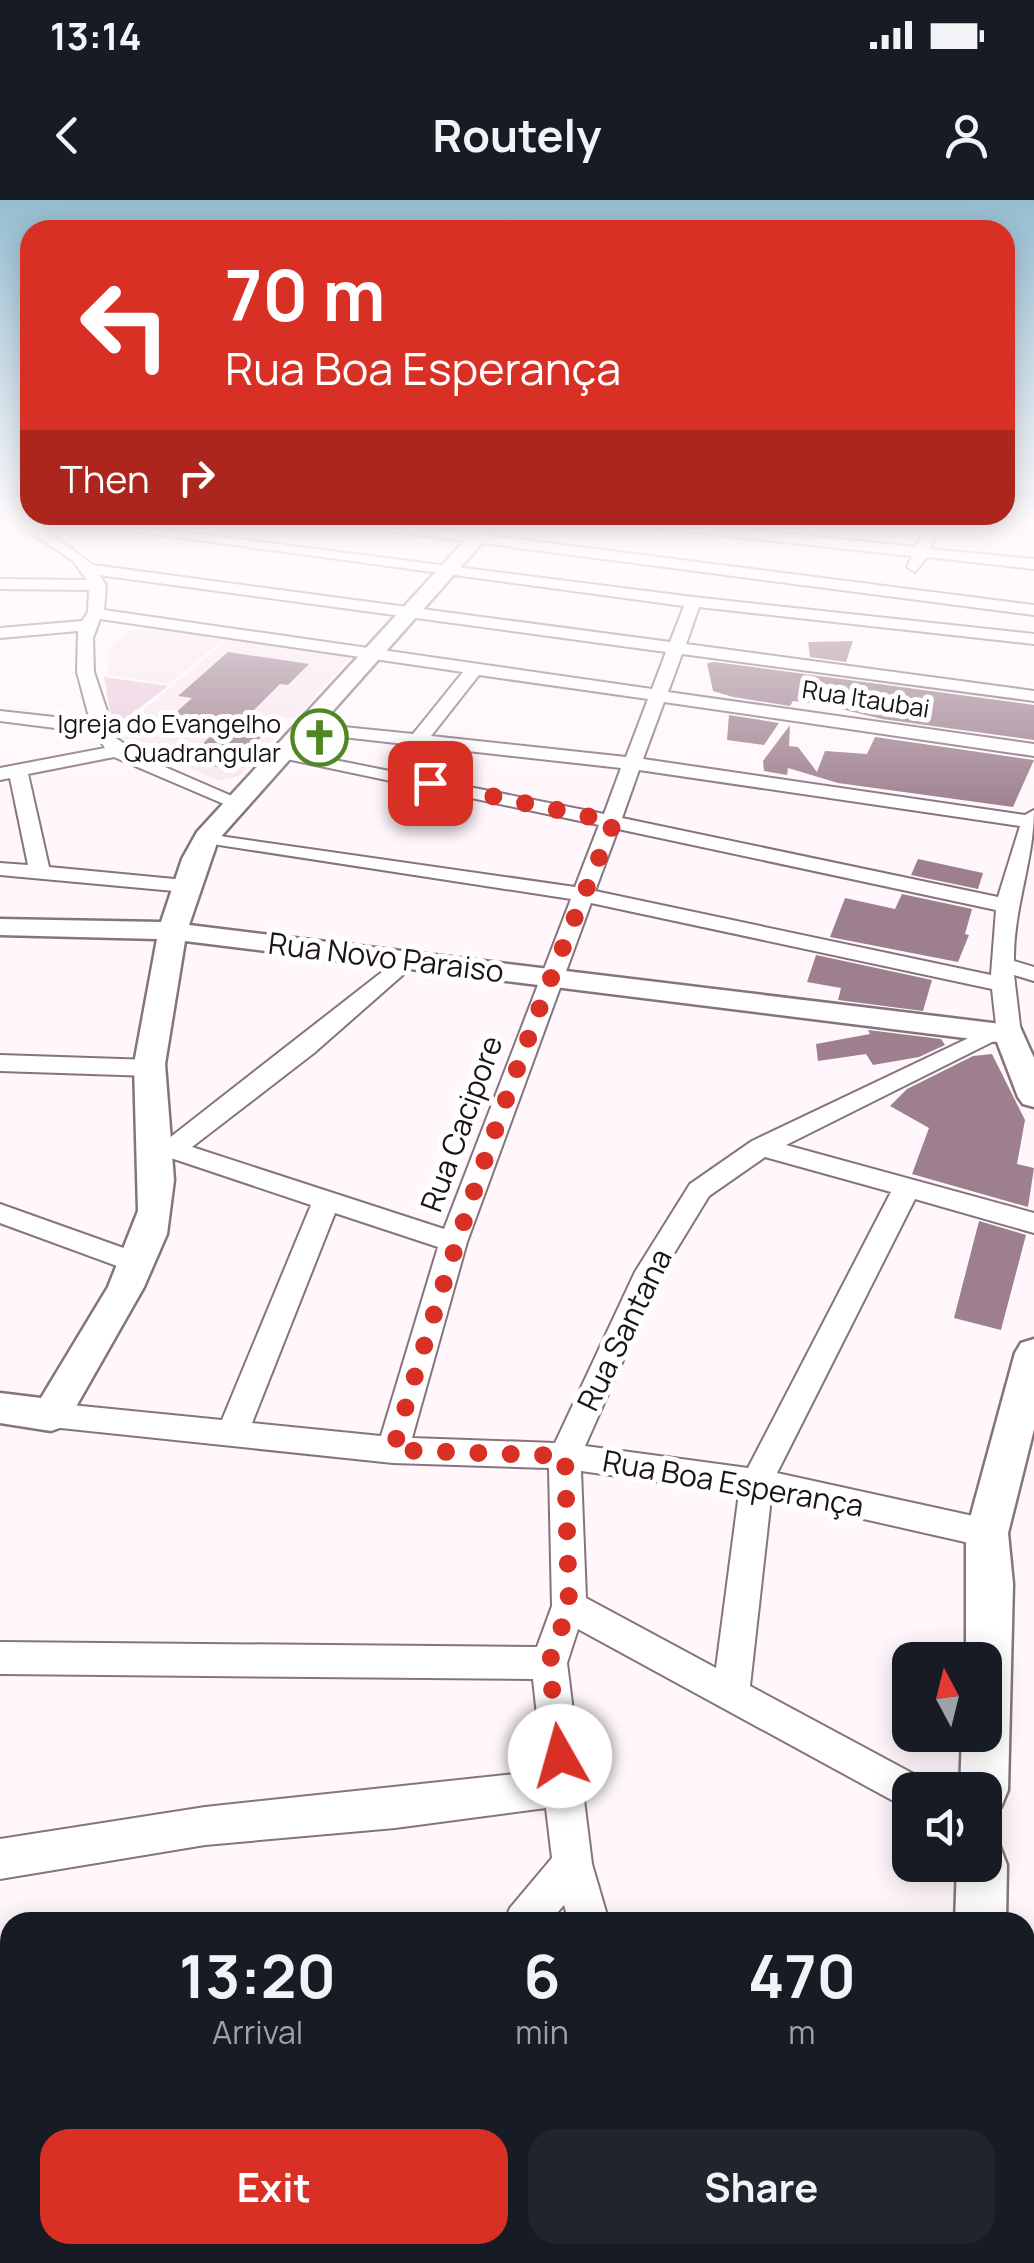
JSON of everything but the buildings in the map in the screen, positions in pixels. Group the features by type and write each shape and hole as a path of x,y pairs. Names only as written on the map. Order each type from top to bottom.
{"street":[{"name":"Rua Itaubai","path":"0,633 90,620"},
{"path":"92,620 85,674 102,728 117,752"},
{"name":"Rua Itaubai","path":"94,620 656,693 1034,750"},
{"path":"51,1415 136,1263 155,1208 165,1146 150,1068 172,931 206,836 404,620"},
{"path":"476,620 1034,696"},
{"name":"Rua Cacipore","path":"393,1450 454,1242 550,979 614,822 630,763 685,620"},
{"path":"870,620 1034,639"},
{"path":"417,740 474,670"},
{"path":"0,716 102,728"},
{"path":"304,728 630,763 1033,820 1001,974 1013,1040 1034,1097"},
{"path":"40,872 9,772 117,752 238,803"},
{"path":"282,752 614,822 1017,894"},
{"path":"206,836 584,895 1001,974 1034,974"},
{"path":"0,869 185,886"},
{"name":"Rua Novo Paraiso","path":"0,927 172,931 1013,1040"},
{"path":"165,1146 305,1048 405,961"},
{"name":"Rua Santana","path":"586,1912 572,1864 549,1663 569,1606 565,1456 649,1272 699,1190 761,1147 1013,1040"},
{"path":"0,1063 150,1068"},
{"path":"165,1146 454,1242"},
{"path":"761,1147 1034,1222"},
{"path":"731,1691 757,1482 907,1188"},
{"path":"233,1431 328,1198"},
{"path":"0,1213 136,1263"},
{"path":"985,1772 991,1584 986,1533 1034,1352"},
{"name":"Rua Boa Esperança","path":"0,1408 393,1450 565,1456 757,1482 986,1533"},
{"path":"569,1606 892,1782"},
{"path":"0,1658 549,1663"},
{"path":"0,1858 205,1826 394,1809 564,1787"},
{"path":"532,1912 572,1864"},
{"path":"980,1912 981,1882"}],"shaded area":[{"path":"149,627 224,639 169,684 108,675 109,647 127,632"},
{"path":"228,639 351,657 296,718 277,718 269,728 278,733 238,777 217,780 114,735"},
{"path":"104,677 168,686 113,728"}],"place":[{"name":"Igreja do Evangelho Quadrangular","path":"320,738"}],"route":[{"path":"430,783 614,822 510,1084 454,1242 393,1450 565,1456 569,1606 549,1663 560,1756"}]}
